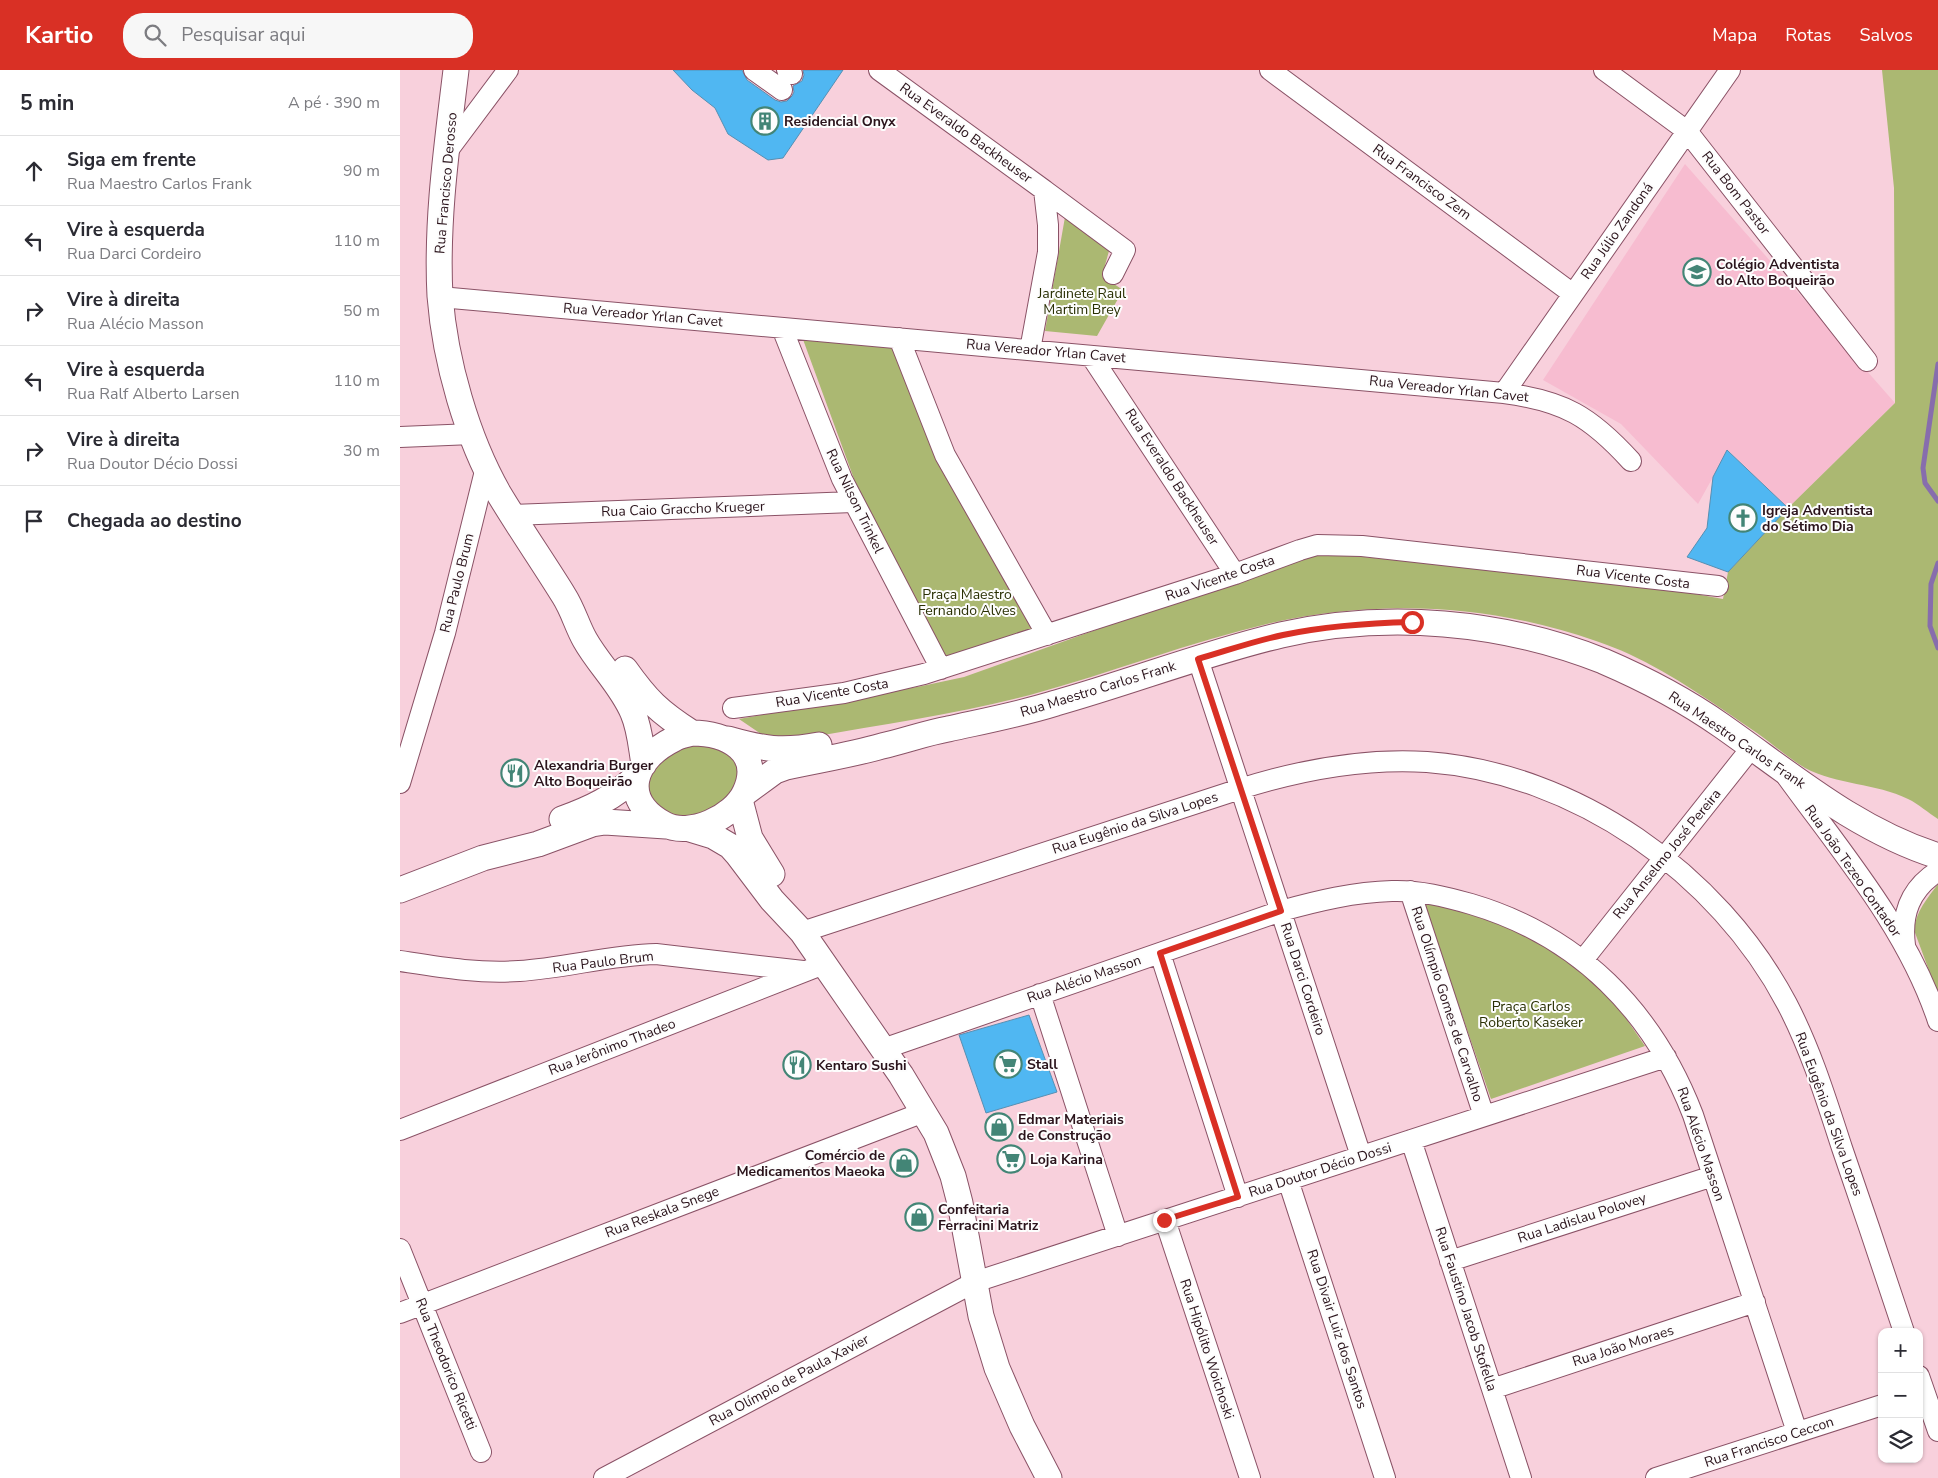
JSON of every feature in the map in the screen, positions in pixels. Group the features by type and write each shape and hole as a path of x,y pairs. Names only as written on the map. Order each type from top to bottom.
{"main road":[{"name":"Rua Francisco Derosso","path":"456,70 446,153 440,228 440,297 456,385 472,434 486,467 512,515 566,598 585,640 633,712 640,737 640,770"},
{"name":"Rua Francisco Derosso","path":"566,598 599,633 642,693 653,705 692,733"},
{"name":"Rua Maestro Carlos Frank","path":"742,796 775,771 786,767 879,747 945,729 1056,704 1198,659 1283,635 1345,625 1412,622 1482,629 1557,646 1632,674 1687,703 1859,822 1906,845 1938,856"},
{"name":"Rua Maestro Carlos Frank","path":"727,739 769,749 784,750 876,735 945,729"},
{"path":"400,890 483,858 538,844 592,824 613,822 678,827 715,820 728,812 742,796 750,779 749,762 741,749 727,739 705,733 692,733 674,739 656,750 640,770 607,800 589,809 532,830 483,858"},
{"path":"640,770 635,788 638,801 649,814 678,827 713,836 730,846 772,900 802,932"},
{"path":"742,796 753,846 782,890 802,932 814,967 883,1049 924,1112 943,1148 960,1203 981,1316 997,1368 1022,1426 1049,1478"}],"street":[{"path":"446,153 508,70"},
{"path":"754,70 787,78"},
{"name":"Rua Everaldo Backheuser","path":"879,70 1044,190 1048,225 1048,252 1030,350"},
{"name":"Rua Francisco Zem","path":"1270,70 1573,294"},
{"name":"Rua Bom Pastor","path":"1604,70 1687,131 1867,361"},
{"name":"Rua Júlio Zandoná","path":"1504,393 1730,70"},
{"path":"1044,190 1125,250 1113,274"},
{"name":"Rua Vereador Yrlan Cavet","path":"440,297 1504,393 1540,399 1584,418 1601,430 1631,461"},
{"name":"Rua Nilson Trinkel","path":"782,328 833,457 853,502 941,669"},
{"path":"899,338 946,455 1047,635"},
{"name":"Rua Everaldo Backheuser","path":"1092,356 1235,574"},
{"path":"400,438 472,434"},
{"name":"Rua Paulo Brum","path":"400,783 447,624 486,467"},
{"name":"Rua Caio Graccho Krueger","path":"512,515 853,502"},
{"name":"Rua Vicente Costa","path":"733,708 844,693 941,669 1235,574 1317,545 1337,544 1718,586"},
{"name":"Rua Darci Cordeiro","path":"1198,659 1361,1156"},
{"name":"Rua Anselmo José Pereira","path":"1583,960 1752,747"},
{"name":"Rua Eugênio da Silva Lopes","path":"802,932 1277,778 1347,766 1425,762 1460,766 1512,779 1571,801 1604,816 1631,833 1664,857 1704,895 1750,945 1787,1004 1814,1064 1903,1328"},
{"name":"Rua João Tezeo Contador","path":"1782,770 1859,876 1905,947 1929,996 1938,1022"},
{"name":"Rua João Tezeo Contador","path":"1905,947 1903,927 1905,914 1913,898 1924,883 1938,871"},
{"name":"Rua Alécio Masson","path":"883,1049 1281,911 1353,895 1394,890 1410,891 1458,900 1508,917 1555,940 1583,960 1620,996 1653,1037 1666,1057 1686,1096 1797,1432"},
{"name":"Rua Olímpio Gomes de Carvalho","path":"1410,891 1484,1116"},
{"path":"1160,953 1238,1197"},
{"name":"Rua Paulo Brum","path":"400,961 465,970 517,971 627,956 656,954 814,967"},
{"name":"Rua Jerônimo Thadeo","path":"400,1130 814,967"},
{"path":"1040,994 1118,1236"},
{"name":"Rua Doutor Décio Dossi","path":"975,1282 1666,1057"},
{"name":"Rua Reskala Snege","path":"400,1313 924,1112"},
{"name":"Rua Faustino Jacob Stofella","path":"1411,1140 1522,1478"},
{"name":"Rua Ladislau Polovey","path":"1450,1261 1713,1176"},
{"name":"Rua Divair Luiz dos Santos","path":"1288,1180 1385,1478"},
{"name":"Rua Hipólito Woichoski","path":"1164,1220 1250,1478"},
{"name":"Rua Theodorico Ricetti","path":"400,1249 481,1452"},
{"name":"Rua Olímpio de Paula Xavier","path":"604,1478 975,1282"},
{"name":"Rua João Moraes","path":"1492,1389 1755,1302"},
{"path":"1925,1387 1938,1431"},
{"name":"Rua Francisco Ceccon","path":"1656,1478 1878,1406"}],"shaded area":[{"name":"Colégio Adventista do Alto Boqueirão","path":"1685,164 1895,403 1788,508 1728,450 1698,504 1621,424 1543,380"}],"green space":[{"path":"1882,70 1938,70 1938,819 1912,801 1896,794 1830,778 1805,768 1695,691 1646,662 1621,650 1556,629 1516,619 1435,609 1353,610 1271,623 1210,639 1003,702 812,737 787,738 761,734 739,719 964,677 1288,561 1315,556 1344,555 1646,585 1723,599 1728,572 1788,508 1895,403 1894,188"},
{"name":"Jardinete Raul Martim Brey","path":"1065,217 1109,251 1102,276 1123,290 1097,336 1045,331"},
{"name":"Praça Maestro Fernando Alves","path":"801,334 890,343 939,458 1035,630 944,661 861,498"},
{"path":"703,740 738,761 740,784 723,806 677,821 651,805 647,779 662,756"},
{"path":"1938,884 1938,995 1914,930 1920,911"},
{"name":"Praça Carlos Roberto Kaseker","path":"1423,902 1494,923 1538,942 1559,955 1579,969 1605,992 1645,1046 1491,1099"}],"building":[{"name":"Residencial Onyx","path":"673,70 742,70 747,80 775,100 781,102 787,101 792,96 794,92 793,86 802,81 803,70 843,70 783,158 768,160 728,134 715,108 692,90"},
{"name":"Igreja Adventista do Sétimo Dia","path":"1727,450 1788,508 1728,572 1687,557 1707,528 1713,477"},
{"name":"Stall","path":"1029,1015 1057,1092 986,1113 959,1035"}],"waterway":[{"path":"1938,364 1923,468 1925,483 1938,501"},
{"path":"1938,563 1931,584 1930,626 1938,648"}],"place":[{"name":"Residencial Onyx","path":"765,121"},
{"name":"Colégio Adventista do Alto Boqueirão","path":"1697,272"},
{"name":"Igreja Adventista do Sétimo Dia","path":"1743,518"},
{"name":"Alexandria Burger Alto Boqueirão","path":"515,773"},
{"name":"Stall","path":"1008,1064"},
{"name":"Kentaro Sushi","path":"797,1065"},
{"name":"Edmar Materiais de Construção","path":"999,1127"},
{"name":"Loja Karina","path":"1011,1159"},
{"name":"Comércio de Medicamentos Maeoka","path":"904,1163"},
{"name":"Confeitaria Ferracini Matriz","path":"919,1217"}],"route":[{"path":"1164,1220 1238,1197 1160,953 1281,911 1198,659 1283,635 1316,629 1345,625 1412,622"}]}
